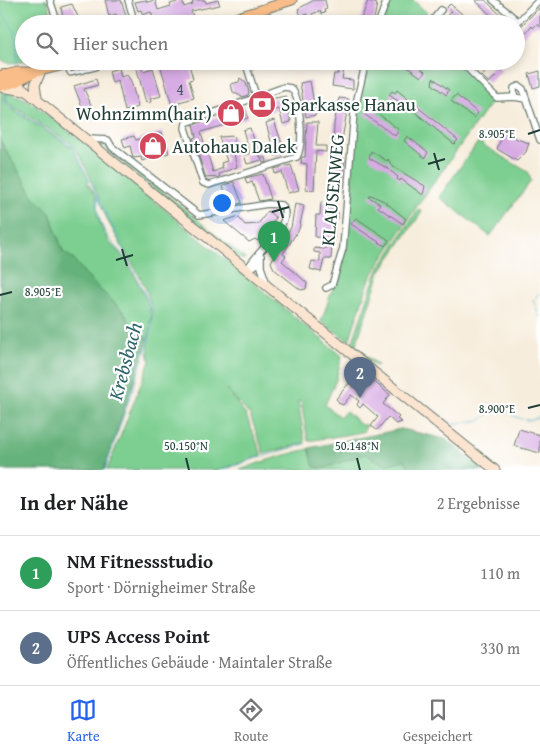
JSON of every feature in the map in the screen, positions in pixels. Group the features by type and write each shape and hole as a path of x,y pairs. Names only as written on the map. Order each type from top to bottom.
{"highway":[{"path":"0,87 15,82"}],"main road":[{"path":"248,14 292,0"},
{"path":"15,82 46,70"},
{"path":"3,75 18,72 39,72"},
{"path":"37,98 35,85 39,72"},
{"path":"3,75 37,98 88,139 494,470"},
{"path":"0,87 28,92"}],"street":[{"path":"50,0 55,15"},
{"path":"128,0 132,15"},
{"path":"381,15 387,0"},
{"path":"493,0 509,15"},
{"path":"525,15 539,0"},
{"path":"437,15 441,10"},
{"path":"248,70 256,96"},
{"name":"KLAUSENWEG","path":"326,288 332,285 343,248 354,112 364,70"},
{"path":"469,70 497,98 514,96 526,99"},
{"path":"514,96 513,89 519,86 523,89 540,140"},
{"path":"288,87 292,89 301,126 299,155 293,160 222,182 209,185 204,184 185,128 186,123 191,119 254,100 256,96 288,87"},
{"path":"88,139 108,140 112,147 199,215 268,204 282,205 286,212 284,222 265,248 251,261 247,270"},
{"path":"265,248 261,258 261,267 268,287"},
{"path":"247,270 261,258"}],"lane":[{"path":"69,70 70,74 74,75 90,70"}],"green space":[{"path":"0,0 47,0 52,15 15,15 15,62 8,63 0,59"},
{"path":"390,0 413,0 429,15 384,15"},
{"path":"367,70 465,70 494,98 415,209 370,278 349,341 321,322 346,250 357,113"},
{"path":"1,91 7,92 5,100 9,107 73,148 88,178 88,184 96,195 98,217 102,229 109,242 127,261 148,303 151,316 148,339 131,325 124,312 92,282 72,258 63,252 50,213 34,197 0,140"},
{"path":"9,92 28,100 84,143 342,356 336,380 325,405 340,417 346,411 361,425 367,425 363,432 308,441 301,402 298,401 305,443 264,454 250,415 226,389 246,415 262,455 220,470 107,470 150,361 148,347 152,319 151,304 139,276 109,223 84,163 73,145 8,103 6,96"},
{"path":"0,140 34,197 50,213 63,252 72,258 92,282 124,312 131,325 148,339 104,470 0,470"},
{"path":"96,142 103,143 246,259 240,259"},
{"path":"478,142 528,172 531,181 490,236 439,197"},
{"path":"418,209 422,212 380,272 356,345 358,349 378,365 376,366 353,348 352,344 376,274"},
{"path":"401,429 445,439 484,470 240,470 300,451"},
{"path":"401,429 445,439 484,470 410,470 405,460 385,465 365,454 325,468 314,467 309,448"}],"building":[{"path":"105,0 121,0 126,15 109,15"},
{"path":"155,0 158,10 171,6 170,4 177,2 177,0 182,0 184,7 193,4 192,1 194,0 205,0 206,3 218,0 220,5 191,11 193,15 152,15 151,12 143,15 141,10 138,11 135,2"},
{"path":"314,0 325,0 327,9 324,10 325,13 321,14 320,11 312,15 301,15 298,9"},
{"path":"475,0 485,0 501,15 491,15"},
{"path":"368,1 377,4 375,15 363,15"},
{"path":"72,4 77,15 62,15 61,7"},
{"path":"450,4 464,15 448,15 451,11 447,7"},
{"path":"540,7 540,27 537,24 533,28 532,26 525,34 525,22"},
{"path":"119,70 121,77 127,75 131,81 138,107 125,111 118,81 112,83 109,71"},
{"path":"137,70 154,70 161,96 150,99 151,102 146,103"},
{"path":"162,70 191,70 193,79 189,80 194,98 179,102 180,106 173,109"},
{"path":"339,70 344,70 342,79 353,80 353,89 332,86 334,74 338,74"},
{"path":"411,70 422,70 425,72 421,77"},
{"path":"488,70 502,70 489,83 482,76"},
{"path":"540,71 540,86 533,88 529,74"},
{"path":"240,78 246,83 249,92 248,95 242,97 233,92 231,84 239,82"},
{"path":"433,78 449,90 446,95 432,84"},
{"path":"96,79 98,85 84,89 92,107 83,109 74,86"},
{"path":"310,81 316,115 306,117 300,83"},
{"path":"397,90 458,140 454,144 416,113 389,95 392,91 395,93"},
{"path":"456,95 478,113 474,118 451,101"},
{"path":"286,96 291,122 283,124 279,109 261,114 258,104 266,102 265,100"},
{"path":"339,98 349,99 341,146 333,146 334,124"},
{"path":"245,108 248,118 201,132 213,172 223,168 221,163 227,161 219,137 233,136 238,153 234,154 237,167 219,174 220,177 206,178 193,138 196,137 193,125"},
{"path":"371,108 399,130 395,136 364,114"},
{"path":"274,120 285,153 275,156 266,123"},
{"path":"307,122 318,122 316,146 326,146 326,152 316,151 314,190 306,189 307,164 301,163 302,157 305,157"},
{"path":"250,128 261,159 266,157 267,162 263,163 262,160 247,164 244,155 250,154 243,130"},
{"path":"504,129 517,139 529,143 526,152 517,161 497,149 501,139 498,137"},
{"path":"162,132 169,153 142,161 141,157 133,158 130,146 125,148 122,139 134,136 136,140"},
{"path":"407,136 428,152 425,158 404,141"},
{"path":"338,148 343,149 342,156 345,159 341,191 337,191 336,212 338,212 338,218 335,218 334,245 332,245 331,259 324,259 321,272 310,269 312,261 320,262 320,253 314,252 314,248 325,249 326,238 315,237 316,215 320,215 321,202 329,203 333,171 332,159 337,156"},
{"path":"371,151 387,161 388,159 392,166 425,186 423,195 401,179 400,181 397,179 398,177 387,168 369,158"},
{"path":"291,165 299,190 288,193 282,172 275,174 274,169"},
{"path":"263,174 271,199 259,201 252,182 247,184 245,178"},
{"path":"234,182 242,203 229,206 223,186"},
{"path":"371,195 384,201 406,219 403,224 378,207 380,204 369,197"},
{"path":"295,204 304,206 299,229 283,254 286,256 282,261 307,283 306,289 301,290 274,269 271,262 278,249 275,247 291,228"},
{"path":"268,211 276,218 258,241 255,239 249,242 224,221 236,217 245,225 258,224"},
{"path":"356,218 389,240 385,246 351,224"},
{"path":"371,379 390,395 383,404 399,417 397,419 402,422 396,424 388,417 377,430 371,426 378,417 363,404 360,408 357,405 359,401 351,395 343,405 338,403 336,399 349,383 361,392"},
{"path":"519,429 540,435 540,453 514,446"}],"waterway":[{"name":"Krebsbach","path":"0,11 10,23 15,36"},
{"name":"Krebsbach","path":"8,92 6,100 11,107 73,147 150,304 152,325 148,344 105,470"},
{"name":"Krebsbach","path":"98,197 98,215 104,231 126,258"},
{"path":"540,293 533,300 540,317"},
{"path":"428,407 451,424 481,420 496,406 523,419 534,419 540,416"},
{"path":"265,456 305,444"},
{"path":"223,470 263,456"}],"place":[{"name":"Sparkasse Hanau","path":"262,104"},
{"name":"Wohnzimm(hair)","path":"231,113"},
{"name":"Autohaus Dalek","path":"153,146"},
{"name":"NM Fitnessstudio","path":"274,262"},
{"name":"UPS Access Point","path":"360,398"}]}
